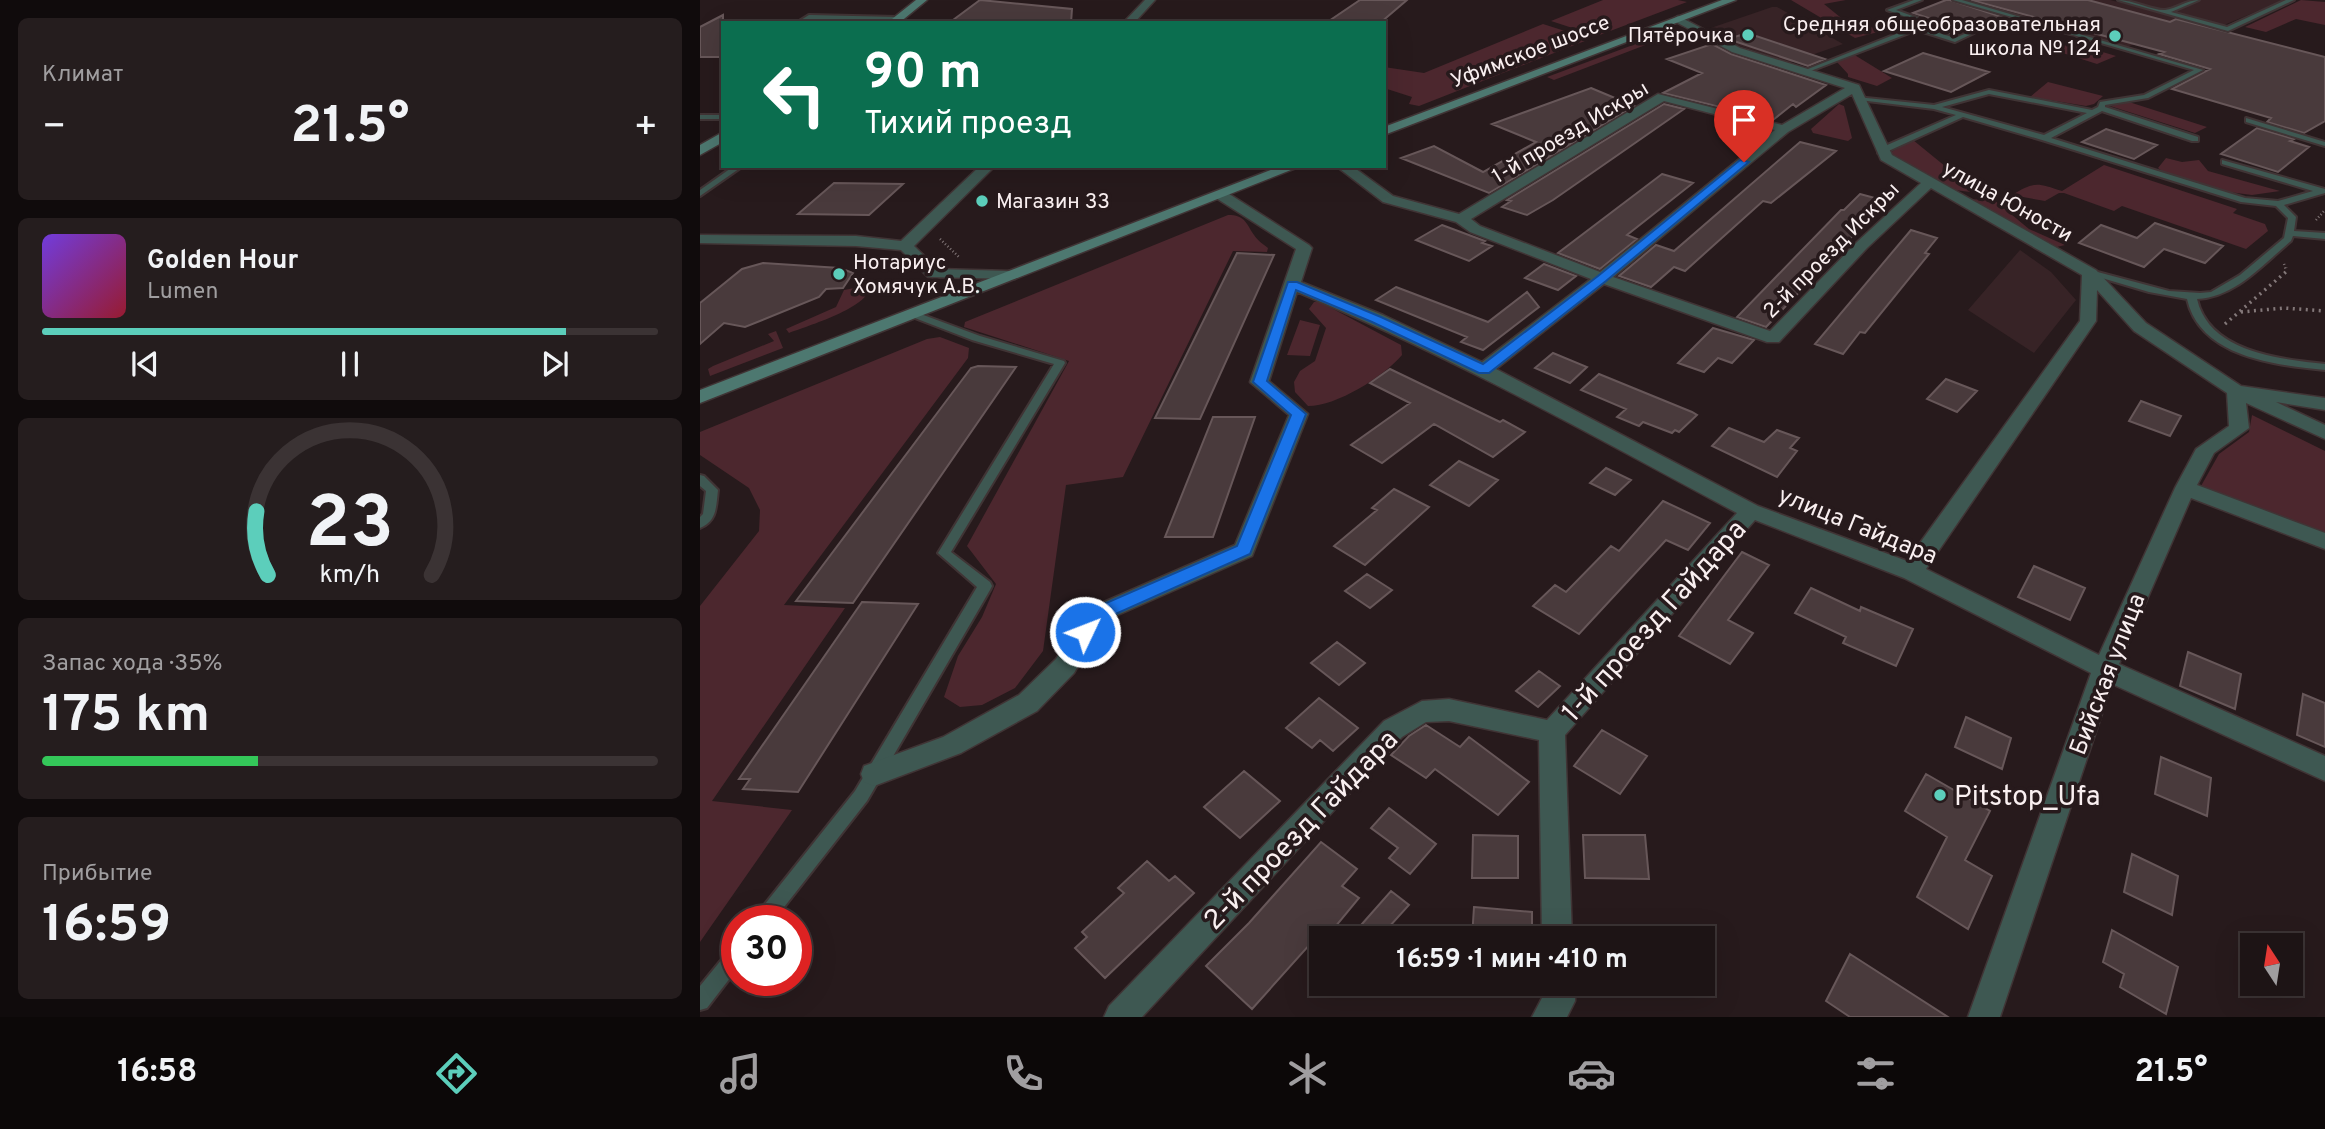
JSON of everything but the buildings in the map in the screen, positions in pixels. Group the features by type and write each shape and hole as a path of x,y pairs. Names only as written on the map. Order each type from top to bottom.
{"main road":[{"path":"895,21 922,0"},
{"name":"Уфимское шоссе","path":"1386,130 1731,0"},
{"path":"700,152 721,137"},
{"path":"700,397 910,313 1289,168"}],"street":[{"path":"1130,21 1150,0"},
{"path":"1678,19 1737,50 1806,71 1857,93 1881,151"},
{"path":"1484,370 1602,278 1784,129 1857,93"},
{"name":"1-й проезд Искры","path":"1461,219 1661,97 1784,129"},
{"name":"улица Юности","path":"1881,151 1886,157 1929,183 2090,273 2140,327 2236,391 2325,433"},
{"path":"905,246 986,168"},
{"path":"1346,168 1388,199 1461,219 1475,229 1602,278"},
{"name":"2-й проезд Искры","path":"1602,278 1773,338 1862,246 1929,183"},
{"path":"874,774 952,745 1028,703 1065,666 1096,615 1244,550 1299,414 1259,382 1304,248 1221,195"},
{"path":"700,239 856,241 905,246 934,274 1009,276"},
{"path":"1912,572 2088,321 2090,273"},
{"name":"улица Гайдара","path":"1292,284 1377,319 1484,370 1751,511 1912,572 2105,669 2325,769"},
{"path":"2236,391 2325,404"},
{"name":"Бийская улица","path":"1984,1017 2105,669 2185,488 2206,449 2239,428 2236,391"},
{"path":"2185,488 2325,541"},
{"name":"1-й проезд Гайдара","path":"1557,926 1552,732 1751,511"},
{"name":"2-й проезд Гайдара","path":"1120,1017 1394,729 1422,712 1449,710 1552,732"},
{"path":"1548,1017 1559,1001 1559,996"}],"lane":[{"path":"1919,0 1890,10 1915,18 1900,23 1955,40 1971,33"},
{"path":"1956,0 2200,70 2155,94 2102,103 2097,110 2045,138"},
{"path":"2121,0 2228,29 2291,0"},
{"path":"2166,11 2196,0"},
{"path":"802,21 809,17 895,21"},
{"path":"1806,71 1917,28"},
{"path":"1934,107 1989,92 2097,110 2195,139"},
{"path":"1857,93 1934,107 2045,138 2244,200 2278,204 2323,190"},
{"path":"1881,151 1962,115"},
{"path":"700,117 721,117"},
{"path":"2249,120 2325,144"},
{"path":"2225,162 2323,190"},
{"path":"700,194 736,168"},
{"path":"2090,273 2191,296 2211,294 2229,286 2288,239 2292,217 2278,204"},
{"path":"2291,233 2325,236"},
{"path":"2191,296 2198,319 2226,342 2282,363 2325,367"},
{"path":"775,905 861,796 985,586 944,553 1060,363 976,338 910,313"},
{"path":"700,479 712,490 709,514 700,524"},
{"path":"700,1001 721,974"}],"path":[{"path":"923,229 934,232 967,265"},
{"path":"2240,312 2284,308 2324,310"}],"shaded area":[{"path":"1603,0 1687,2 1597,36 1551,21"},
{"path":"1791,0 1846,0 1824,4 1840,17 1877,29 1878,32 1855,38"},
{"name":"Средняя общеобразовательная школа № 124","path":"1951,0 2110,0 2189,20 2123,49"},
{"path":"2125,0 2284,0 2224,25"},
{"path":"2301,0 2325,2 2325,25 2296,19 2266,32 2245,27"},
{"path":"1777,7 1843,44 1789,63 1723,40 1705,30"},
{"path":"1543,24 1590,39 1419,106 1409,104 1412,97 1386,89 1386,67 1424,73"},
{"path":"1657,36 1669,36 1554,80 1547,77"},
{"path":"2069,42 2116,56 2097,64 2050,49"},
{"path":"1853,54 1892,78 1877,86 1848,77 1837,62"},
{"path":"2048,82 2103,96 2094,104 2086,106 2030,97"},
{"path":"2129,102 2207,127 2195,133 2110,106"},
{"path":"1839,104 1844,106 1852,138 1848,141 1813,133 1811,129"},
{"path":"1913,140 1978,193 1947,189 1889,153"},
{"path":"2166,158 2182,162 2199,160 2208,171 2280,191 2252,195 2229,192 2163,172 2158,168"},
{"path":"2104,165 2237,209 2233,213 2265,224 2268,231 2246,249 2122,206 2114,211 2064,193 2045,201 2012,195 2036,185 2062,191"},
{"path":"1964,199 1994,200 2029,229 2065,245 2057,247"},
{"path":"1228,215 1244,220 1257,239 1268,248 1267,252 1233,251 1123,477 1066,485 1043,651 1015,688 982,705 960,707 944,697 958,656 982,617 996,584 967,546 1069,361 964,327 965,322"},
{"path":"2020,250 2051,272 2076,300 2034,353 1968,310"},
{"path":"870,285 868,293 850,308 789,333 786,329 836,307 844,290"},
{"path":"1314,302 1320,302 1401,345 1402,355 1359,389 1320,405 1308,406 1295,392 1294,382 1300,371 1315,361 1326,328 1309,309"},
{"path":"1300,320 1320,325 1310,356 1287,355"},
{"path":"776,331 783,348 710,376 708,369 713,366 774,341 768,334"},
{"path":"940,337 969,348 968,358 784,605 845,608 712,801 792,810 726,905 721,905 721,912 700,942 700,606 759,531 760,510 749,488 700,455 700,432 927,339"},
{"path":"2252,415 2325,451 2325,533 2201,486 2219,454 2249,432"}],"place":[{"name":"Пятёрочка","path":"1748,35"},
{"name":"Средняя общеобразовательная школа № 124","path":"2115,36"},
{"name":"Магазин 33","path":"982,201"},
{"name":"Нотариус Хомячук А.В.","path":"839,274"},
{"name":"Pitstop_Ufa","path":"1940,795"}],"route":[{"path":"1085,632 1096,615 1244,550 1299,414 1259,382 1292,284 1377,319 1484,370 1744,162"}]}
